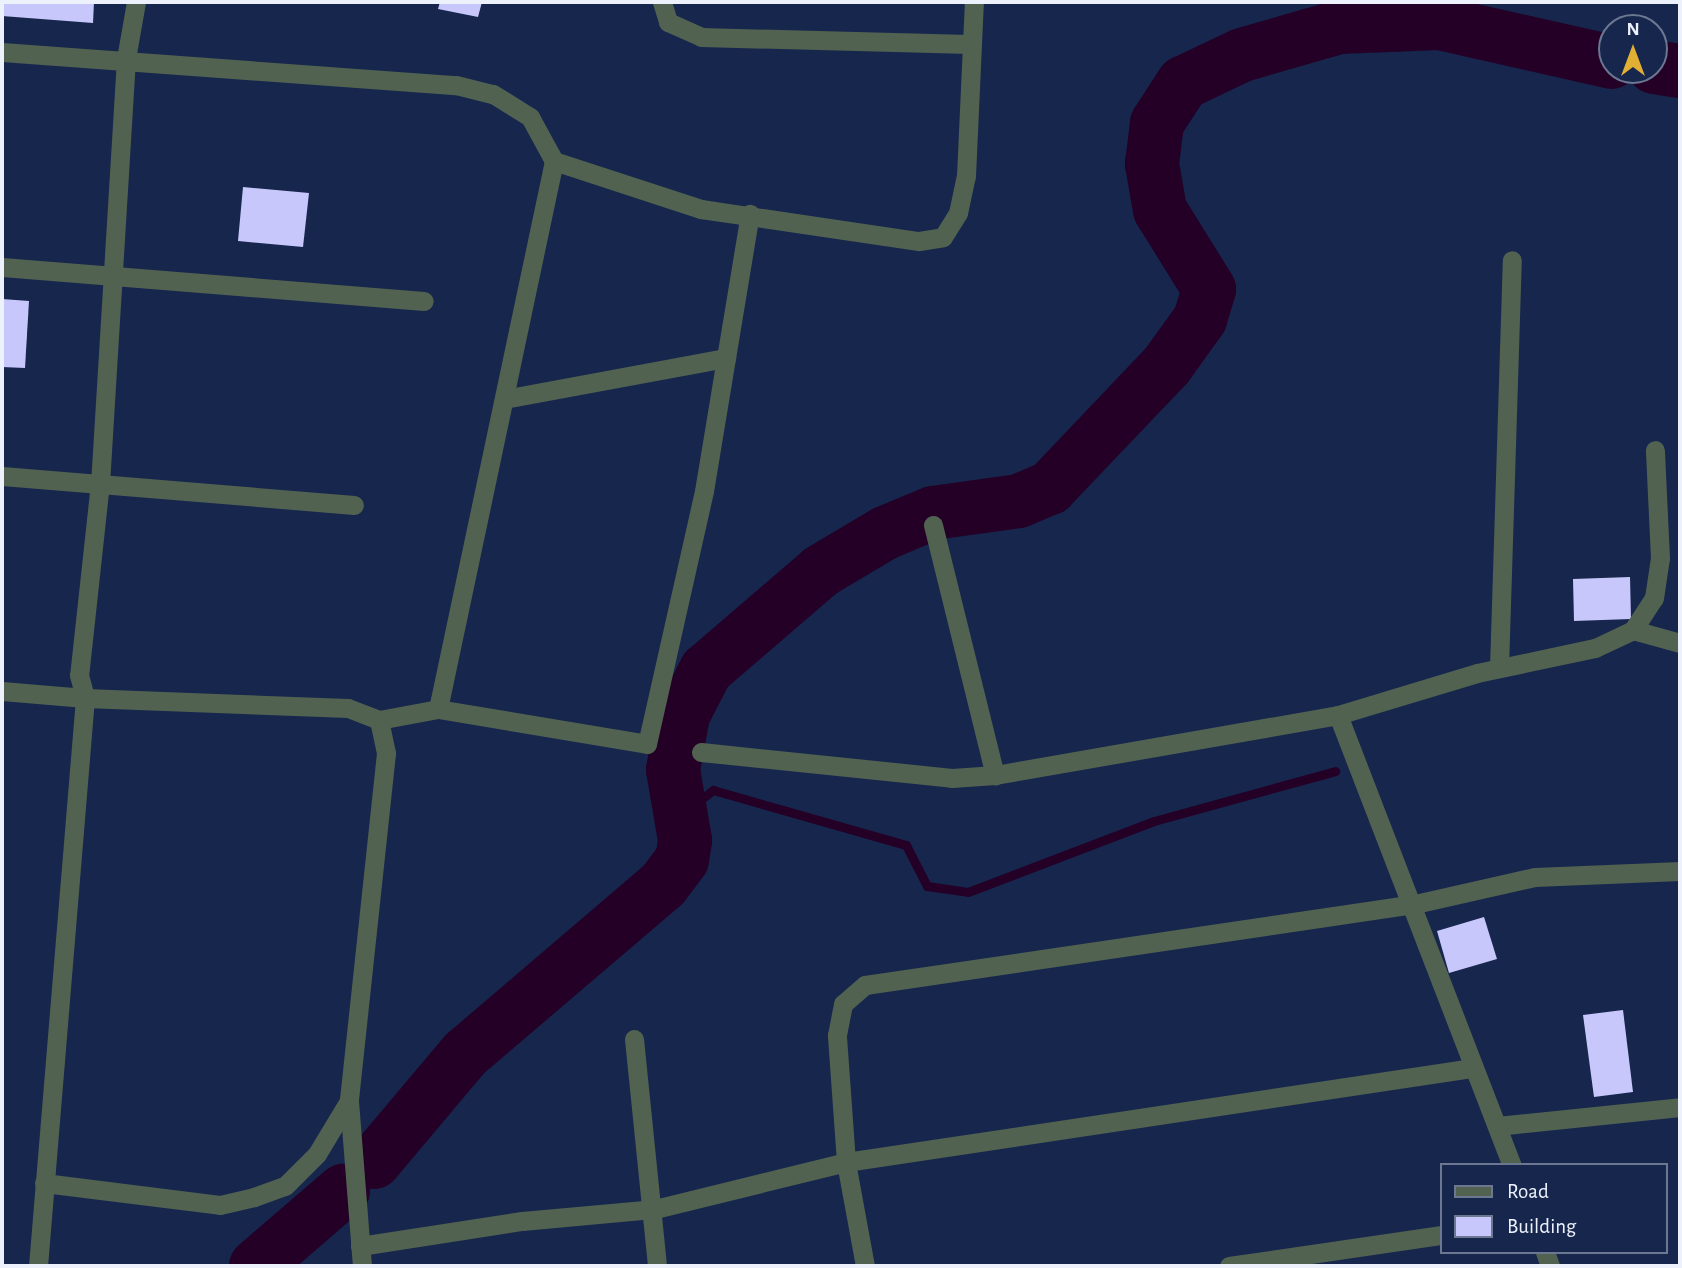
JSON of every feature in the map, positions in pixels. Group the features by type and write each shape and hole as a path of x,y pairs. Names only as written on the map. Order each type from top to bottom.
{"street":[{"path":"38,1266 85,698 79,675 100,483 126,59 136,2"},
{"path":"662,2 668,22 701,37 970,44"},
{"path":"554,161 701,209 750,214 919,241 943,237 958,213 966,176 974,2"},
{"path":"2,52 456,85 493,94 530,117 554,161 438,709"},
{"path":"2,691 85,698 348,708 379,720 438,709 648,744 726,358 750,214"},
{"path":"1499,668 1512,260"},
{"path":"2,267 424,301"},
{"path":"504,399 726,358"},
{"path":"701,752 952,778 995,775 1338,715 1499,668 1595,648 1633,630 1654,598 1660,558 1655,450"},
{"path":"2,476 354,505"},
{"path":"933,525 995,775"},
{"path":"1633,630 1680,643"},
{"path":"1338,715 1415,904 1473,1068 1511,1163"},
{"path":"362,1266 349,1101 386,752 379,720"},
{"path":"865,1266 846,1162 837,1035 843,1004 865,985 1415,904 1535,877 1680,871"},
{"path":"634,1040 655,1209 657,1266"},
{"path":"360,1246 522,1221 655,1209 846,1162 1473,1068"},
{"path":"44,1183 220,1205 254,1198 285,1186 317,1154 349,1101"},
{"path":"1497,1126 1680,1107"},
{"path":"1229,1266 1440,1236"}],"building":[{"path":"2,2 94,2 93,23 2,16"},
{"path":"440,2 482,2 478,17 438,9"},
{"path":"243,187 309,193 303,247 238,241"},
{"path":"2,299 29,301 25,368 2,367"},
{"path":"1630,577 1631,619 1574,621 1573,579"},
{"path":"1484,917 1497,959 1449,973 1437,931"},
{"path":"1623,1010 1633,1092 1594,1097 1583,1015"}],"waterway":[{"path":"374,1162 465,1054 663,885 682,860 685,840 673,770 683,715 706,670 821,571 885,533 933,513 1019,501 1050,488 1167,365 1200,319 1209,289 1160,210 1152,164 1157,123 1183,83 1242,55 1339,27 1439,23 1598,59"},
{"path":"1668,69 1680,71"},
{"path":"681,815 713,790 906,845 927,886 968,892 1154,821 1335,771"},
{"path":"256,1266 343,1191"}]}
